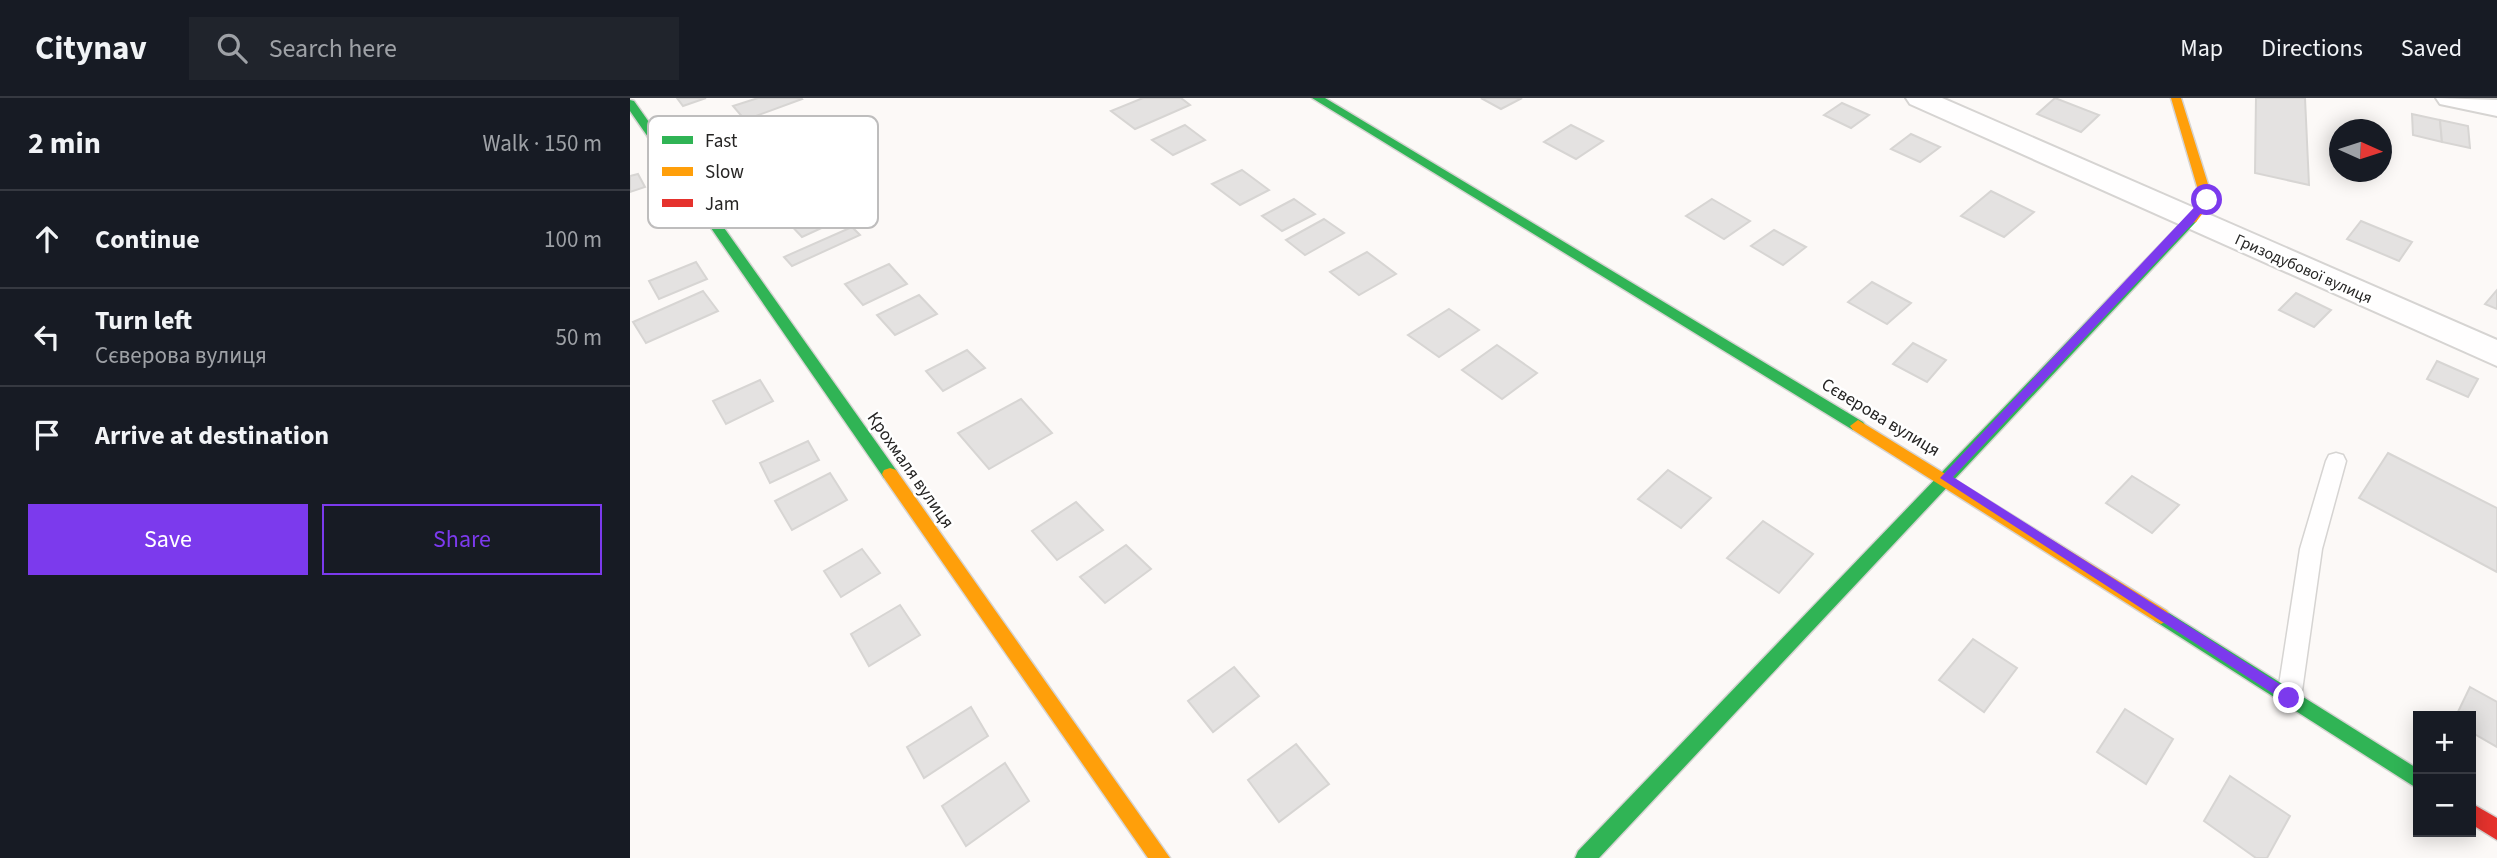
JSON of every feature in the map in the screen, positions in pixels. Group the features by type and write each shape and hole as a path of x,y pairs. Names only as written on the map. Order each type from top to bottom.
{"street":[{"name":"Сєверова вулиця","path":"1317,98 1945,478 2413,777"},
{"name":"Гризодубової вулиця","path":"1919,98 2497,354"},
{"path":"1585,858 2192,219 2207,200 2176,98"},
{"path":"2449,98 2497,108"},
{"name":"Крохмаля вулиця","path":"630,103 648,129"},
{"name":"Крохмаля вулиця","path":"718,228 1160,858"},
{"path":"2476,816 2497,830"}],"lane":[{"path":"2289,698 2311,549 2336,461"}],"building":[{"path":"677,98 706,98 683,106"},
{"path":"758,98 802,99 756,116 742,116 733,106"},
{"path":"1143,98 1181,98 1190,105 1135,129 1111,111"},
{"path":"1481,98 1522,98 1501,109"},
{"path":"2055,98 2099,115 2081,132 2037,114"},
{"path":"2256,98 2305,98 2309,185 2255,173"},
{"path":"1842,103 1869,115 1851,128 1824,115"},
{"path":"2412,114 2440,120 2442,142 2413,135"},
{"path":"2440,120 2468,126 2470,148 2442,142"},
{"path":"1185,125 1205,140 1173,155 1152,140"},
{"path":"1571,125 1603,141 1576,159 1544,142"},
{"path":"1911,134 1940,147 1920,162 1891,149"},
{"path":"1242,170 1269,190 1240,205 1212,184"},
{"path":"638,174 645,187 630,192 630,176"},
{"path":"1991,191 2034,212 2004,237 1961,216"},
{"path":"1294,199 1315,214 1282,231 1262,216"},
{"path":"1712,199 1750,221 1724,239 1686,216"},
{"path":"1324,219 1344,233 1305,255 1286,240"},
{"path":"2361,221 2412,242 2399,261 2347,239"},
{"path":"794,228 822,228 802,237"},
{"path":"850,228 860,235 792,266 784,257"},
{"path":"1774,230 1806,247 1783,265 1751,246"},
{"path":"1367,252 1396,274 1359,295 1330,272"},
{"path":"696,262 707,279 659,299 649,281"},
{"path":"889,264 907,284 863,305 845,284"},
{"path":"1872,282 1911,303 1887,324 1848,302"},
{"path":"2497,290 2497,309 2485,304"},
{"path":"703,291 718,311 646,343 633,322"},
{"path":"2296,293 2331,310 2314,327 2279,310"},
{"path":"919,295 937,314 895,335 877,315"},
{"path":"1449,309 1479,330 1439,357 1408,335"},
{"path":"1913,343 1946,360 1927,382 1893,364"},
{"path":"1497,345 1537,373 1502,399 1462,370"},
{"path":"967,350 985,368 943,391 926,371"},
{"path":"2437,361 2478,379 2468,397 2427,379"},
{"path":"760,380 773,401 726,424 713,401"},
{"path":"1021,399 1052,433 989,469 958,433"},
{"path":"808,441 819,460 770,483 760,463"},
{"path":"2388,453 2497,508 2497,572 2359,498"},
{"path":"1668,470 1711,498 1681,528 1638,499"},
{"path":"830,473 847,500 792,530 775,501"},
{"path":"2132,476 2179,505 2152,533 2106,503"},
{"path":"1076,502 1103,530 1057,560 1032,531"},
{"path":"1763,521 1813,554 1779,593 1727,558"},
{"path":"1126,545 1151,569 1105,603 1080,577"},
{"path":"862,549 880,573 841,597 824,571"},
{"path":"900,605 920,635 869,666 851,634"},
{"path":"1973,639 2017,668 1984,712 1939,680"},
{"path":"1234,667 1259,696 1213,732 1188,701"},
{"path":"2470,687 2497,702 2497,747 2476,735 2476,711 2458,711"},
{"path":"971,707 988,736 924,778 907,747"},
{"path":"2125,709 2173,739 2146,784 2097,752"},
{"path":"1296,744 1329,784 1279,822 1248,780"},
{"path":"1005,763 1029,801 966,846 942,806"},
{"path":"2230,776 2290,816 2267,858 2256,858 2204,821"}],"traffic: fast":[{"path":"1317,98 1858,426"},
{"path":"630,103 648,129"},
{"path":"1585,858 2192,219"},
{"path":"718,228 890,474"},
{"path":"2161,616 2413,777"}],"traffic: slow":[{"path":"2176,98 2207,200 2192,219"},
{"path":"1858,426 2161,616"},
{"path":"890,474 1160,858"}],"traffic: jam":[{"path":"2476,816 2497,830"}],"route":[{"path":"2207,200 2192,219 1945,478 2289,698"}]}
